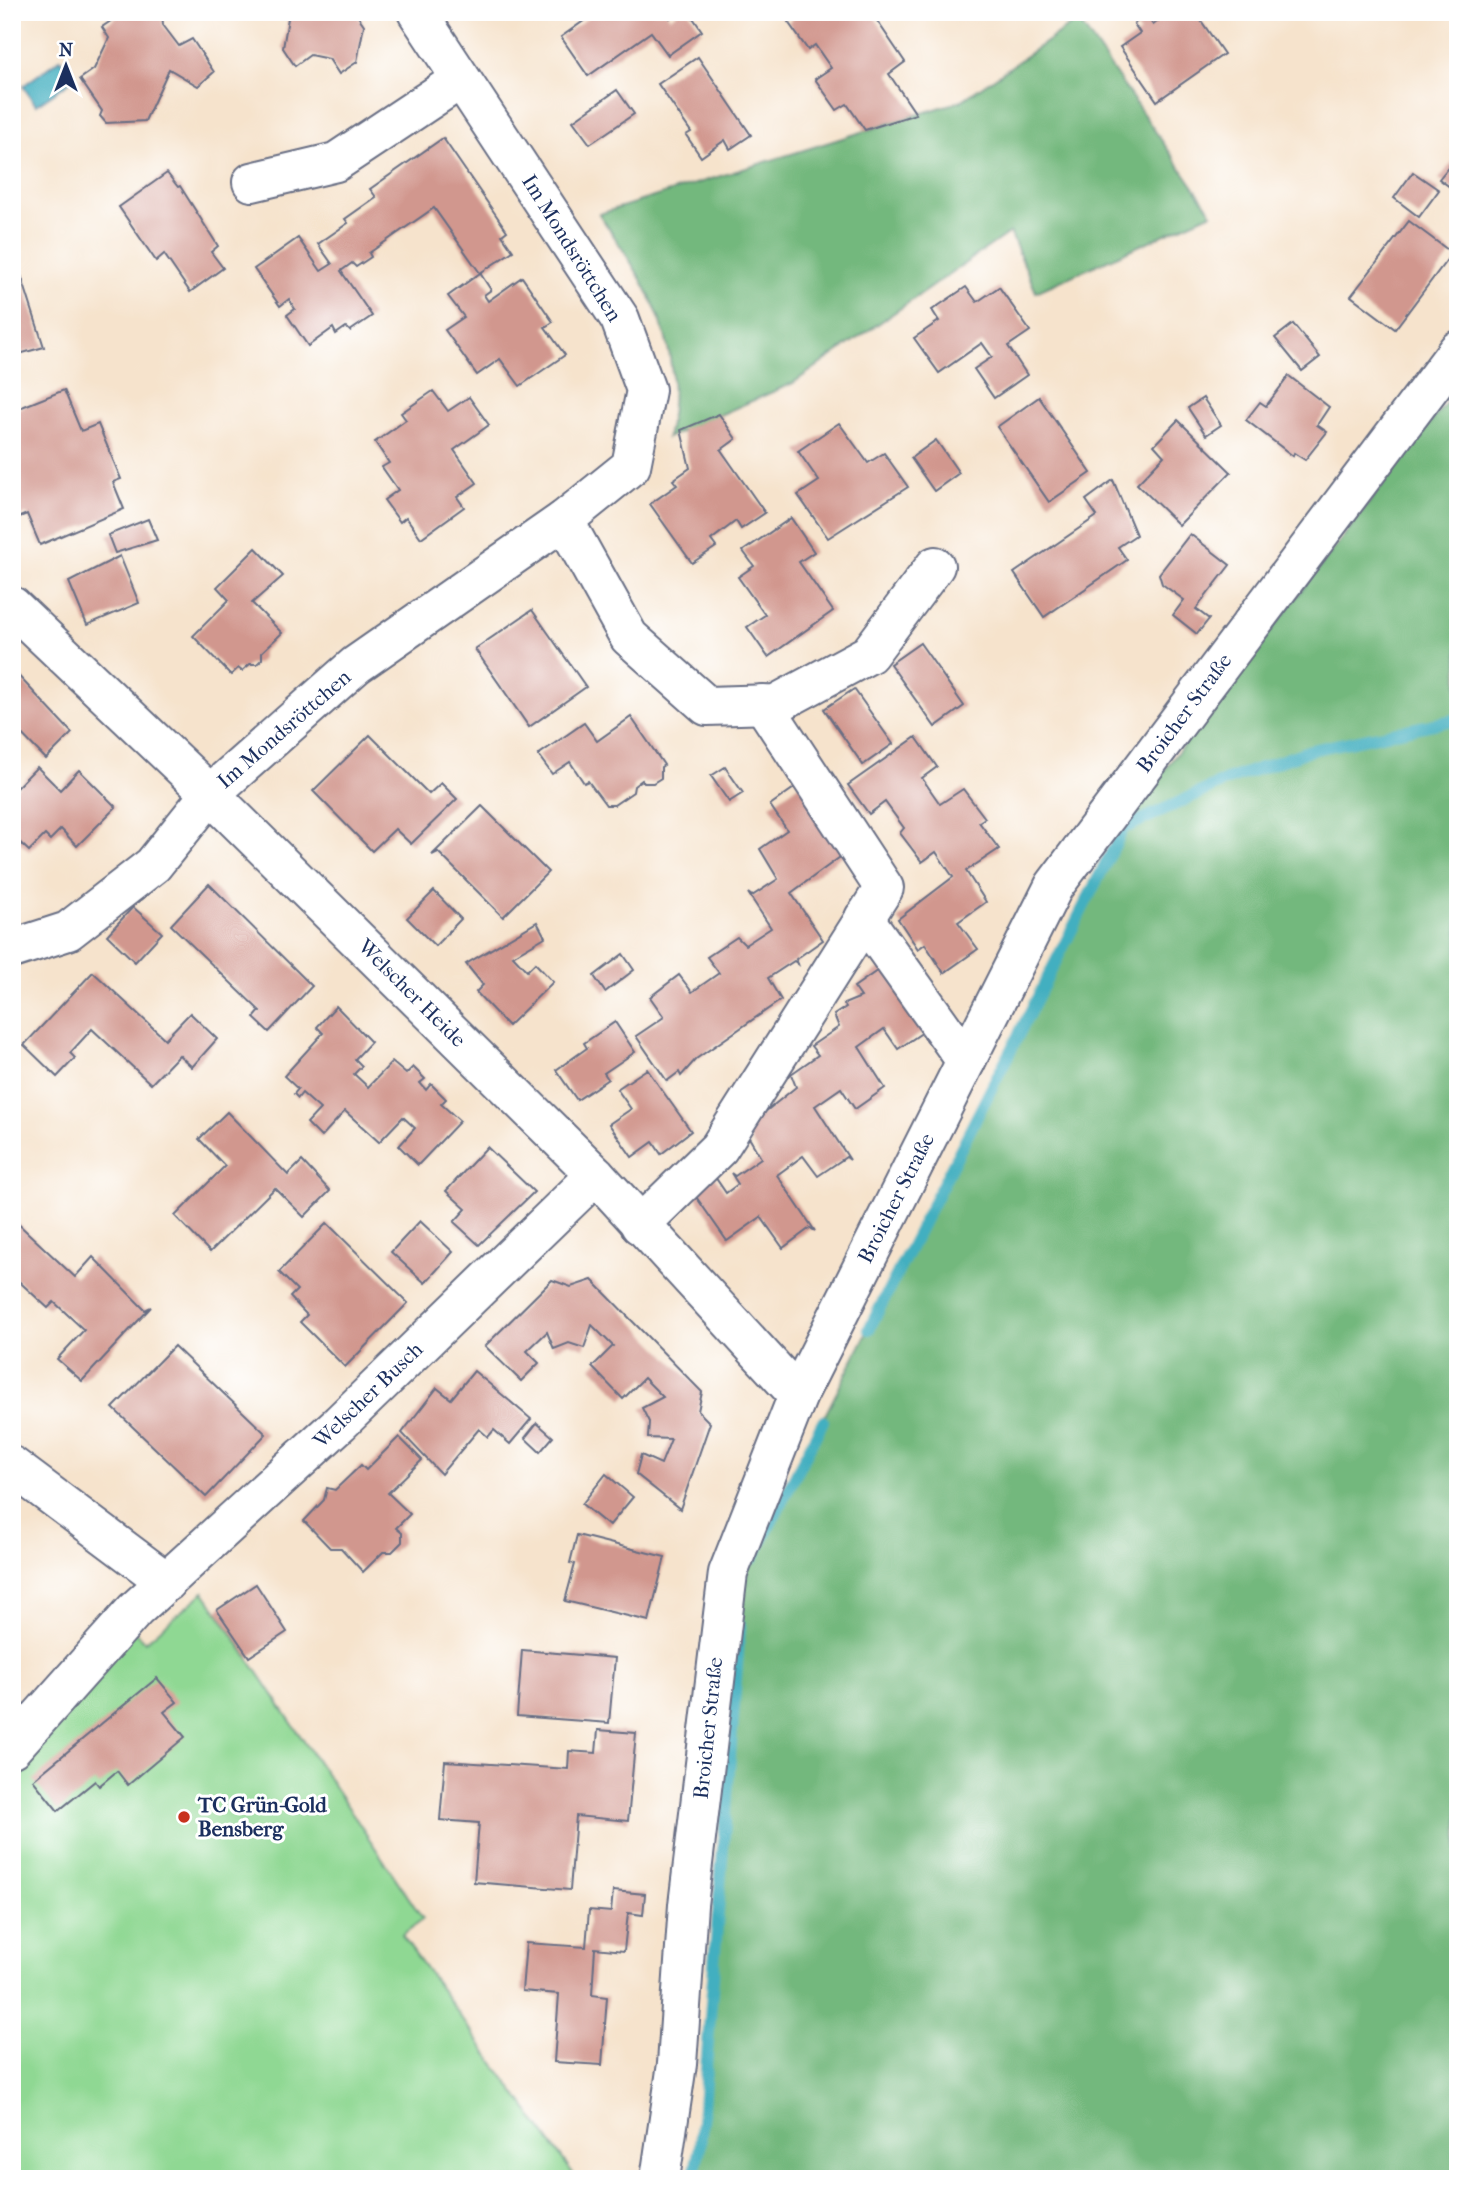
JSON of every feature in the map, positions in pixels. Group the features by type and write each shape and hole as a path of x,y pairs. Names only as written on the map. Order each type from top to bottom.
{"street":[{"name":"Im Mondsröttchen","path":"12,949 68,931 153,865 210,794 356,665 564,520 631,466 646,390 620,319 417,12"},
{"path":"253,182 336,162 461,79"},
{"name":"Broicher Straße","path":"660,2179 677,2064 688,1905 728,1573 798,1395 1054,886 1458,350"},
{"path":"564,520 629,637 707,706 776,704 869,654 935,566"},
{"name":"Welscher Heide","path":"12,606 210,794 596,1175 798,1395"},
{"path":"640,1225 719,1148 884,888 763,704"},
{"path":"864,918 965,1061"},
{"name":"Welscher Busch","path":"12,1748 135,1610 340,1423 596,1175"},
{"path":"12,1466 167,1582"}],"green space":[{"path":"1078,20 1212,213 1036,292 1010,232 793,383 667,438 672,405 672,374 660,319 634,267 599,214 961,101"},
{"path":"1458,387 1458,2179 693,2179 700,2146 744,1575 1129,816"},
{"name":"TC Grün-Gold Bensberg","path":"204,1592 423,1919 402,1935 577,2179 12,2179 12,1715 117,1613 145,1642"}],"water":[{"path":"60,59 74,79 36,105 23,86"}],"building":[{"path":"124,12 162,12 163,25 179,46 192,39 214,72 198,86 169,69 145,121 106,123 100,116 102,111 80,79 94,69 109,38 102,27"},
{"path":"289,12 355,12 364,25 357,62 339,74 329,59 310,55 295,66 283,48"},
{"path":"589,12 666,12 670,18 678,12 689,12 702,31 668,55 651,32 588,76 561,37 592,15"},
{"path":"803,12 871,12 905,62 889,74 916,114 865,130 847,104 837,110 815,79 831,68 815,45 808,50 788,22"},
{"path":"1170,12 1195,12 1224,54 1157,101 1120,47 1140,33 1134,24 1146,15 1153,25"},
{"path":"698,57 751,135 730,149 725,140 701,157 686,135 691,132 658,84"},
{"path":"617,90 634,114 590,144 573,121"},
{"path":"443,138 507,231 502,235 513,251 480,273 434,208 369,253 371,257 356,267 352,263 341,271 372,316 350,331 346,327 336,334 333,328 308,346 287,315 295,309 289,299 280,306 254,269 298,238 321,271 332,264 318,244 348,223 345,219 376,197 370,189"},
{"path":"1458,155 1458,193 1439,179"},
{"path":"1413,172 1439,190 1419,217 1394,198"},
{"path":"167,173 178,187 180,186 218,246 211,252 223,268 190,292 164,254 156,261 119,207"},
{"path":"1409,221 1452,253 1395,329 1351,296"},
{"path":"480,273 491,290 484,295 488,301 522,277 553,322 545,327 565,355 520,386 500,359 477,375 445,330 464,317 448,296"},
{"path":"21,275 44,347 12,356 12,278"},
{"path":"966,287 977,302 999,287 1030,331 1008,346 1027,375 994,398 974,369 992,357 982,343 939,373 914,338 939,321 932,310"},
{"path":"1293,324 1320,357 1302,371 1275,338"},
{"path":"1289,376 1329,407 1317,425 1327,432 1305,460 1294,453 1293,456 1246,420 1260,402 1266,406"},
{"path":"64,390 81,431 98,424 121,479 113,482 124,509 40,545 27,514 12,520 12,411"},
{"path":"433,391 448,411 469,397 489,425 454,450 477,483 457,497 464,507 421,538 406,517 400,522 384,500 398,490 382,467 389,463 375,442 406,420 401,413"},
{"path":"1039,397 1091,473 1049,502 997,427"},
{"path":"1203,398 1221,425 1206,435 1188,408"},
{"path":"719,414 736,439 721,450 765,513 741,529 736,521 711,540 716,547 692,563 650,504 677,485 673,480 690,468 681,430"},
{"path":"1178,420 1231,472 1179,525 1137,484 1164,456 1154,445"},
{"path":"839,423 868,463 884,453 908,487 828,538 798,495 819,481 798,451"},
{"path":"936,440 959,473 934,491 911,458"},
{"path":"1113,480 1136,535 1118,547 1127,560 1044,617 1014,573 1097,516 1086,500"},
{"path":"791,518 814,552 799,562 833,611 768,657 747,627 765,615 738,577 754,566 743,551"},
{"path":"148,519 157,540 115,553 108,535"},
{"path":"1190,534 1230,565 1196,609 1209,619 1197,634 1173,615 1184,600 1162,584 1159,574"},
{"path":"256,548 283,576 252,603 282,633 262,652 262,659 257,664 250,664 242,671 238,668 231,675 193,636 229,600 217,587"},
{"path":"120,556 139,603 87,625 69,582"},
{"path":"532,610 586,687 529,727 475,649"},
{"path":"920,643 964,706 935,727 890,664"},
{"path":"12,669 72,733 46,759 12,724"},
{"path":"854,689 893,744 863,765 824,709"},
{"path":"631,717 664,765 661,767 661,778 653,783 644,783 642,780 634,786 633,792 614,805 606,805 588,781 584,783 570,762 552,774 538,755 584,723 597,741"},
{"path":"370,735 429,794 441,783 457,799 411,844 395,829 372,851 313,791"},
{"path":"916,737 937,767 922,778 940,804 963,789 985,818 979,822 999,849 966,871 986,902 958,922 978,949 944,973 925,944 918,949 898,919 953,877 936,852 922,862 900,833 904,828 885,802 869,814 848,785"},
{"path":"37,767 60,790 79,770 116,807 77,846 61,829 50,840 45,835 29,851 12,835 12,792"},
{"path":"725,767 743,793 729,802 711,776"},
{"path":"800,784 847,852 791,893 823,940 796,959 798,964 794,961 768,978 781,1000 696,1059 681,1076 679,1072 667,1081 636,1036 664,1017 650,997 679,975 692,992 719,973 707,957 737,937 745,945 771,928 748,893 752,896 778,879 760,849 787,830 770,805"},
{"path":"482,806 548,872 503,917 438,852 432,855"},
{"path":"209,884 312,986 269,1032 254,1018 260,1011 171,925"},
{"path":"434,891 461,919 435,946 407,918"},
{"path":"133,907 162,933 135,962 107,935"},
{"path":"537,922 545,937 513,956 527,971 535,963 553,982 508,1026 476,992 483,985 466,964"},
{"path":"623,954 634,970 605,992 594,976"},
{"path":"884,966 926,1030 898,1049 884,1029 859,1047 885,1088 855,1109 841,1088 815,1106 850,1160 846,1157 818,1176 803,1156 777,1175 815,1231 810,1228 783,1248 761,1217 727,1241 692,1191 713,1174 726,1193 738,1184 731,1173 735,1176 761,1158 744,1129 796,1087 791,1074 818,1055 811,1046 839,1027 834,1015 846,1007 844,1004 861,997 854,987"},
{"path":"93,972 165,1039 190,1013 217,1039 192,1067 179,1055 151,1084 92,1029 70,1053 75,1058 57,1077 24,1045"},
{"path":"336,1006 371,1042 355,1059 362,1066 354,1074 368,1087 392,1062 406,1074 413,1067 425,1079 420,1083 426,1090 431,1084 446,1099 441,1104 460,1121 418,1165 399,1146 415,1128 403,1117 379,1142 345,1111 321,1137 307,1123 320,1109 302,1093 298,1098 294,1094 298,1089 284,1076 323,1033 317,1027"},
{"path":"615,1022 635,1052 604,1073 608,1079 577,1100 556,1070 587,1048 584,1043"},
{"path":"647,1069 691,1131 661,1154 653,1142 632,1157 609,1124 631,1109 617,1089"},
{"path":"227,1112 288,1175 302,1161 330,1191 304,1217 275,1188 210,1252 175,1216 225,1166 199,1139"},
{"path":"487,1147 534,1192 479,1245 454,1222 466,1209 446,1191"},
{"path":"12,1218 75,1277 93,1257 145,1310 151,1307 82,1381 57,1359 84,1330 54,1302 48,1308 12,1275"},
{"path":"420,1221 453,1252 425,1283 391,1252"},
{"path":"327,1223 408,1303 345,1367 300,1322 307,1315 290,1297 297,1290 279,1272"},
{"path":"552,1280 571,1287 592,1280 702,1392 698,1411 710,1423 680,1509 636,1474 641,1455 661,1464 671,1439 648,1438 649,1422 642,1408 663,1397 644,1378 623,1399 592,1367 613,1346 592,1325 584,1348 569,1343 554,1349 547,1332 527,1351 539,1363 521,1381 485,1346"},
{"path":"174,1346 266,1434 206,1497 113,1408"},
{"path":"474,1371 531,1419 510,1444 494,1430 488,1437 479,1429 441,1474 402,1433 437,1388 451,1399"},
{"path":"537,1423 553,1437 540,1452 525,1438"},
{"path":"399,1437 422,1460 388,1493 410,1514 396,1528 402,1533 402,1542 392,1552 383,1552 363,1572 341,1548 330,1548 304,1521 324,1500 327,1488 335,1490 361,1465 366,1470"},
{"path":"606,1474 633,1497 609,1526 582,1504"},
{"path":"577,1535 665,1557 649,1621 565,1601 575,1564 570,1563"},
{"path":"256,1584 287,1632 249,1657 217,1610"},
{"path":"522,1650 615,1658 609,1723 517,1716"},
{"path":"157,1678 177,1702 164,1712 185,1737 128,1785 117,1771 99,1786 95,1781 58,1811 33,1780"},
{"path":"598,1730 636,1733 628,1821 576,1816 570,1890 474,1882 479,1823 440,1820 445,1761 568,1769 569,1751 596,1753"},
{"path":"613,1891 645,1894 643,1915 628,1913 624,1951 595,1948 592,1995 607,1997 602,2065 554,2062 559,1994 522,1991 526,1943 586,1947 589,1910 611,1912"}],"waterway":[{"path":"1129,826 1227,780 1311,750 1458,719"},
{"path":"869,1329 1123,829"},
{"path":"753,1558 823,1421"},
{"path":"693,2179 700,2147 740,1626"}],"place":[{"name":"TC Grün-Gold Bensberg","path":"184,1817"}]}
